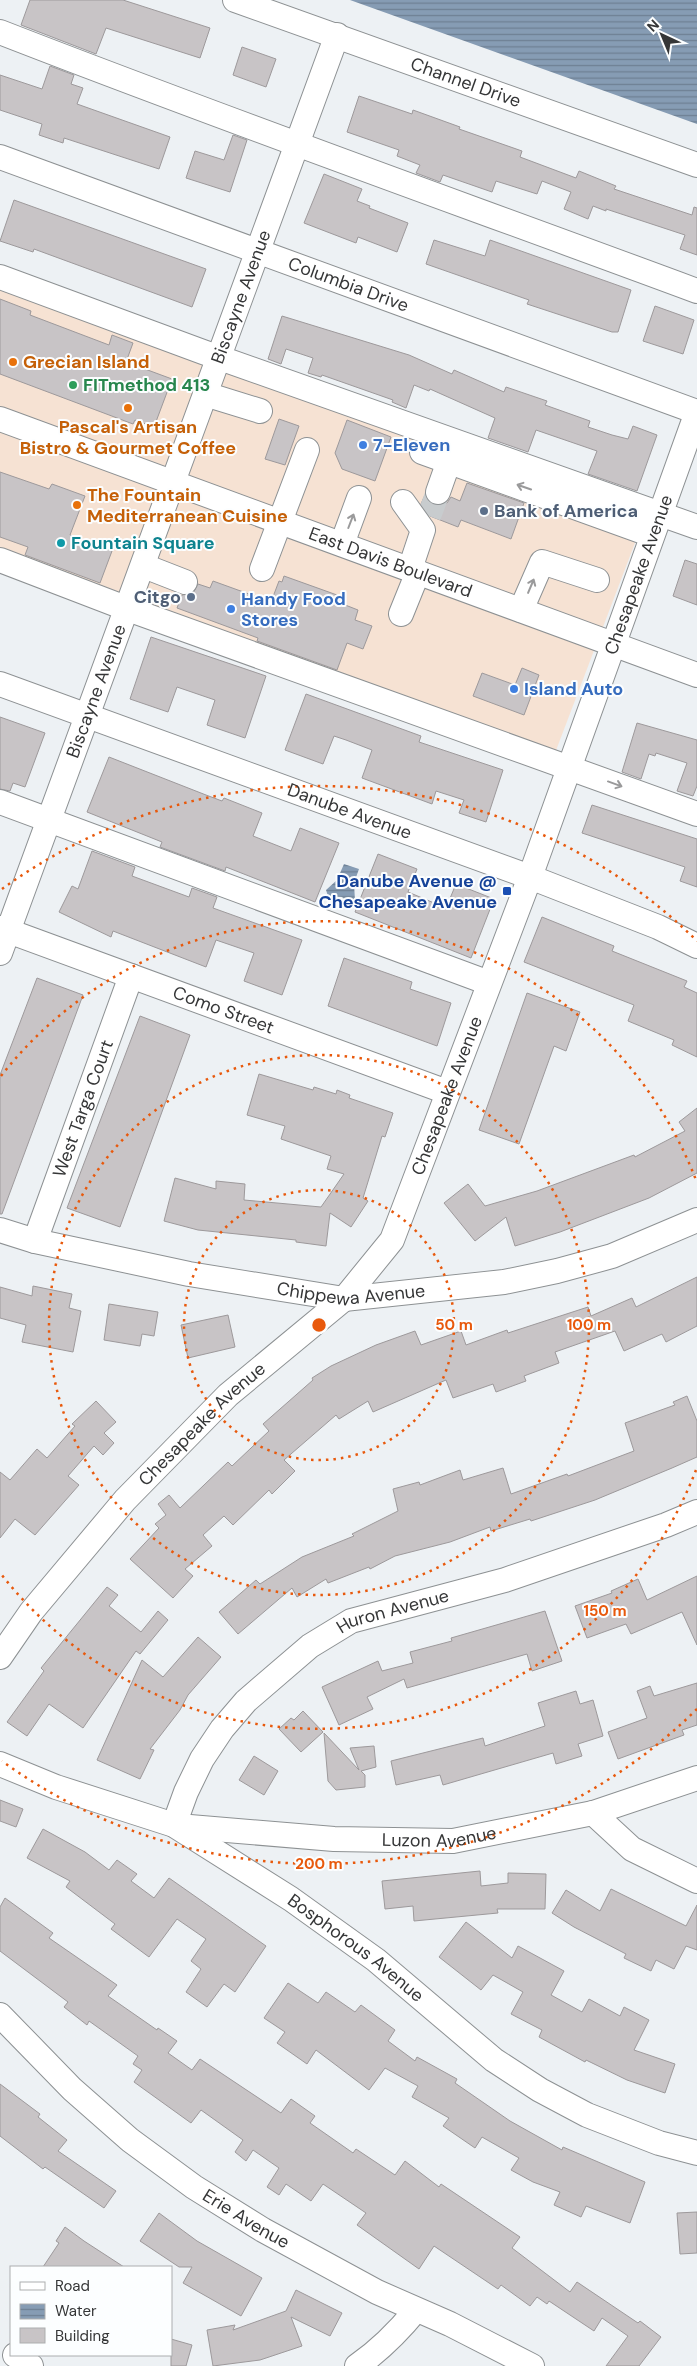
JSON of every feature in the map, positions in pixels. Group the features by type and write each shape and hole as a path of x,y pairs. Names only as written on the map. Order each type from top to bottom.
{"street":[{"name":"Channel Drive","path":"235,0 697,165"},
{"path":"0,32 195,108 297,142 697,291"},
{"name":"Biscayne Avenue","path":"0,953 4,929 50,820 337,35"},
{"name":"Columbia Drive","path":"0,157 697,412"},
{"path":"0,277 218,358 697,526"},
{"path":"205,394 260,411"},
{"name":"Chesapeake Avenue","path":"0,1657 31,1612 125,1500 228,1395 344,1299 392,1240 530,877 612,644 697,412"},
{"name":"East Davis Boulevard","path":"0,419 697,675"},
{"path":"262,569 307,450"},
{"path":"422,452 610,518 618,524 652,535"},
{"path":"438,492 449,461"},
{"path":"342,544 359,498"},
{"path":"401,614 426,523 404,502"},
{"path":"0,560 128,609 697,814"},
{"path":"521,610 542,562 597,580"},
{"path":"144,566 184,582"},
{"name":"Danube Avenue","path":"0,684 530,877 658,927 697,946"},
{"path":"0,802 489,983"},
{"name":"Como Street","path":"4,929 447,1092"},
{"name":"West Targa Court","path":"35,1241 131,976"},
{"name":"Chippewa Avenue","path":"0,1230 35,1241 189,1274 344,1299 504,1282 612,1256 697,1220"},
{"name":"Huron Avenue","path":"174,1825 202,1759 222,1729 246,1701 310,1646 351,1621 505,1580 666,1525 697,1512"},
{"name":"Bosphorous Avenue","path":"0,1764 56,1787 174,1825 291,1899 384,1966 494,2060 540,2090 587,2115 659,2144 697,2153"},
{"name":"Luzon Avenue","path":"174,1825 334,1839 453,1841 592,1813 697,1778"},
{"path":"592,1813 632,1849 697,1881"},
{"name":"Erie Avenue","path":"0,2015 72,2089 130,2140 162,2164 263,2230 377,2292 450,2324 532,2366"},
{"path":"357,2366 398,2332 416,2310"},
{"path":"0,2344 10,2352"}],"shaded area":[{"path":"0,288 646,514 555,753 0,559"}],"water":[{"path":"350,0 697,0 697,124"},
{"path":"344,864 359,869 354,883 355,901 350,904 342,897 328,896 326,890 337,880"}],"building":[{"path":"30,0 123,0 210,28 200,58 106,28 96,54 21,25"},
{"path":"242,47 276,59 266,87 233,75"},
{"path":"50,66 74,75 71,84 83,88 77,104 170,137 159,169 64,138 63,143 39,135 42,124 0,110 0,75 42,89"},
{"path":"359,96 412,114 413,110 460,127 459,129 522,151 520,157 576,178 579,171 616,186 614,189 692,215 694,207 697,208 697,255 680,249 685,235 593,206 588,219 564,209 571,192 542,181 537,194 496,181 492,192 443,175 440,182 416,173 420,165 397,156 399,150 347,132"},
{"path":"233,135 247,140 230,192 186,178 195,151 224,160"},
{"path":"324,174 362,189 357,201 370,206 369,208 408,223 397,252 358,237 356,243 304,223"},
{"path":"14,200 206,269 192,307 34,249 33,252 0,241"},
{"path":"434,240 485,256 490,240 631,290 618,332 612,332 527,304 529,300 426,264"},
{"path":"0,299 31,311 30,315 109,345 112,335 133,343 126,362 172,379 154,427 135,420 133,424 0,374"},
{"path":"655,306 694,320 683,354 643,341"},
{"path":"282,316 409,355 452,374 454,370 504,392 506,387 547,401 545,405 590,421 588,427 612,435 628,439 633,426 657,435 637,491 588,474 597,451 536,430 528,452 488,438 495,418 430,389 429,391 414,385 406,408 392,402 393,400 322,375 321,377 308,373 313,358 286,349 281,364 268,359"},
{"path":"279,419 299,426 285,465 265,459"},
{"name":"7-Eleven","path":"347,420 391,437 375,481 342,469 335,453"},
{"name":"Fountain Square","path":"0,472 49,489 52,484 85,496 70,535 112,551 100,583 25,555 28,547 0,537"},
{"name":"Bank of America","path":"467,483 524,503 511,539 461,520 458,527 430,516 421,504 425,495 428,501 434,505 447,503 451,497 460,501"},
{"path":"685,560 697,564 697,605 673,596"},
{"path":"284,576 337,595 335,601 358,610 355,620 372,626 363,649 347,643 337,670 257,641 258,638 177,608 182,595 193,593 198,584 210,588 213,581 271,602 279,581 282,582"},
{"path":"151,637 266,676 245,738 207,725 215,700 177,687 168,712 130,699"},
{"path":"522,668 539,675 524,715 473,696 482,673 515,685"},
{"path":"306,694 421,736 419,742 503,770 486,822 459,813 464,800 436,791 432,804 362,778 372,750 346,740 334,736 323,764 285,750"},
{"path":"0,717 45,733 25,787 13,783 10,791 0,789"},
{"path":"637,723 697,740 697,786 693,796 677,791 687,763 656,753 655,756 649,754 641,779 622,772"},
{"path":"109,757 222,801 224,798 262,813 253,836 291,851 300,828 339,843 315,902 226,867 225,871 160,847 162,842 87,812"},
{"path":"592,805 697,839 697,887 680,881 685,867 582,833"},
{"path":"92,851 135,867 132,876 189,897 192,888 217,897 213,908 302,940 282,995 244,981 254,953 216,940 206,967 113,931 111,937 59,912 72,886 78,889"},
{"path":"378,854 417,869 408,892 446,908 456,884 494,899 471,958 355,912"},
{"path":"542,917 614,946 612,951 687,981 684,987 697,993 697,1057 672,1045 674,1040 628,1021 634,1005 524,962"},
{"path":"344,958 412,982 410,989 451,1003 437,1046 328,1006"},
{"path":"37,978 83,995 2,1214 0,1214 0,1075"},
{"path":"527,993 580,1012 566,1051 554,1046 519,1144 479,1130"},
{"path":"140,1016 190,1035 120,1227 67,1208"},
{"path":"259,1074 313,1090 314,1087 336,1094 337,1090 350,1095 349,1098 393,1113 385,1137 382,1136 363,1198 368,1201 351,1227 330,1213 326,1246 296,1242 296,1240 198,1230 164,1221 175,1178 216,1189 216,1181 245,1184 244,1200 321,1207 344,1174 327,1169 331,1156 281,1139 285,1126 247,1115"},
{"path":"697,1108 697,1173 649,1198 560,1232 515,1246 506,1217 475,1241 444,1203 468,1184 485,1206 537,1191 634,1155 635,1157 685,1131 679,1122"},
{"path":"697,1277 697,1326 666,1342 662,1334 624,1351 615,1331 555,1352 559,1363 524,1376 526,1381 496,1392 493,1384 453,1398 446,1380 373,1412 368,1401 339,1419 336,1415 284,1460 295,1471 272,1494 269,1490 233,1525 224,1516 203,1535 212,1546 185,1569 193,1576 173,1598 130,1559 159,1528 155,1524 166,1515 158,1504 169,1495 180,1508 228,1462 232,1466 269,1431 263,1424 313,1380 312,1378 331,1366 376,1345 415,1331 421,1345 461,1331 466,1345 507,1330 508,1333 588,1307 591,1316 632,1298 636,1307"},
{"path":"33,1286 72,1294 69,1308 81,1311 73,1352 22,1342 26,1325 0,1318 0,1287 32,1296"},
{"path":"109,1304 158,1312 154,1336 142,1334 140,1346 104,1340"},
{"path":"228,1315 235,1347 188,1358 181,1325"},
{"path":"687,1396 697,1421 697,1457 595,1500 531,1521 530,1519 491,1531 490,1527 450,1542 395,1556 370,1569 369,1567 328,1583 326,1579 297,1597 292,1588 238,1634 219,1612 256,1580 260,1584 302,1557 354,1536 352,1534 398,1511 393,1489 419,1482 420,1485 460,1470 463,1480 503,1468 511,1494 567,1474 568,1476 634,1451 625,1423 675,1405 673,1402"},
{"path":"96,1401 116,1422 104,1433 114,1443 103,1455 94,1446 68,1476 79,1485 35,1535 15,1519 0,1538 0,1472 10,1480 37,1449 47,1458 75,1426 72,1424"},
{"path":"697,1576 697,1645 682,1612 631,1634 626,1624 587,1638 575,1606 612,1593 611,1591 638,1579 647,1600"},
{"path":"107,1587 118,1595 109,1606 141,1632 158,1611 168,1620 140,1654 136,1651 83,1728 49,1704 27,1736 7,1722 44,1671 41,1668"},
{"path":"545,1611 562,1661 532,1671 527,1654 407,1688 404,1679 367,1697 373,1709 339,1725 322,1687 378,1661 382,1671 413,1663 410,1652 452,1641 451,1638"},
{"path":"198,1637 221,1657 188,1695 180,1710 150,1749 154,1750 140,1779 97,1760 142,1660 163,1677"},
{"path":"697,1683 697,1725 682,1730 684,1735 618,1759 608,1732 647,1718 637,1691 650,1686 654,1696"},
{"path":"576,1691 580,1704 593,1700 603,1736 578,1744 582,1756 556,1764 553,1753 443,1785 440,1775 396,1785 391,1761 483,1738 485,1746 545,1726 538,1703"},
{"path":"303,1711 323,1732 301,1752 279,1729 291,1718 294,1720"},
{"path":"324,1733 359,1770 350,1748 374,1746 376,1767 361,1771 365,1775 365,1787 336,1790 328,1781"},
{"path":"254,1756 278,1771 264,1795 239,1780"},
{"path":"0,1800 23,1809 16,1827 0,1821"},
{"path":"43,1829 85,1852 109,1870 117,1860 137,1874 131,1881 154,1898 169,1878 266,1946 235,1992 224,1984 207,2007 186,1992 201,1969 191,1961 206,1939 177,1919 149,1957 111,1929 115,1924 66,1887 70,1881 27,1858"},
{"path":"480,1871 481,1886 508,1883 508,1873 546,1874 545,1909 497,1909 498,1913 414,1921 413,1906 385,1909 382,1881"},
{"path":"611,1889 686,1926 697,1905 697,1950 686,1946 674,1969 656,1960 651,1971 624,1958 626,1954 574,1927 552,1913 566,1890 600,1911"},
{"path":"5,1898 53,1933 49,1938 117,1985 108,1996 157,2030 158,2028 177,2041 168,2053 192,2070 200,2059 281,2113 291,2099 315,2116 310,2123 353,2153 356,2149 395,2175 405,2161 439,2187 441,2184 520,2237 512,2248 570,2292 577,2282 638,2323 640,2321 661,2337 639,2366 606,2366 628,2336 602,2318 594,2331 549,2301 547,2304 537,2297 530,2306 501,2285 498,2289 434,2246 419,2269 357,2225 366,2213 323,2184 311,2201 286,2184 279,2195 267,2187 279,2168 253,2150 246,2161 235,2152 243,2140 201,2110 191,2123 134,2082 142,2070 133,2064 138,2056 89,2021 87,2025 64,2007 68,2002 0,1951 0,1907"},
{"path":"466,1922 512,1958 518,1946 564,1971 551,1995 582,2012 589,1999 620,2016 624,2007 649,2020 634,2050 675,2064 665,2093 627,2080 586,2060 585,2062 539,2037 542,2030 511,2014 523,1992 493,1975 481,1990 439,1957"},
{"path":"288,1983 318,2003 326,1992 355,2012 361,2005 395,2030 388,2041 415,2061 417,2057 457,2079 455,2083 510,2121 562,2150 563,2147 645,2182 630,2223 586,2206 581,2217 554,2205 560,2192 533,2182 511,2170 519,2158 482,2137 475,2148 443,2126 449,2118 412,2097 418,2086 385,2068 369,2090 316,2050 307,2064 277,2043 285,2032 264,2018"},
{"path":"0,2084 40,2114 38,2117 67,2140 58,2151 116,2191 104,2208 45,2167 43,2169 0,2136"},
{"path":"697,2212 697,2253 680,2254 677,2213"},
{"path":"159,2213 197,2241 262,2278 241,2316 183,2283 192,2267 179,2267 140,2241"},
{"path":"65,2227 122,2266 44,2266 59,2243 56,2241"},
{"path":"296,2290 342,2313 330,2336 291,2317 302,2346 260,2360 213,2366 207,2330 235,2325 233,2330 286,2311"},
{"path":"172,2339 192,2345 186,2366 171,2366"}],"tunnel":[{"path":"429,516 438,492"}],"place":[{"name":"Grecian Island","path":"13,362"},
{"name":"FITmethod 413","path":"73,385"},
{"name":"Pascal's Artisan Bistro & Gourmet Coffee","path":"128,408"},
{"name":"7-Eleven","path":"363,445"},
{"name":"The Fountain Mediterranean Cuisine","path":"77,505"},
{"name":"Bank of America","path":"484,511"},
{"name":"Fountain Square","path":"61,543"},
{"name":"Citgo","path":"191,597"},
{"name":"Handy Food Stores","path":"231,609"},
{"name":"Island Auto","path":"514,689"},
{"name":"Danube Avenue @ Chesapeake Avenue","path":"507,891"}]}
